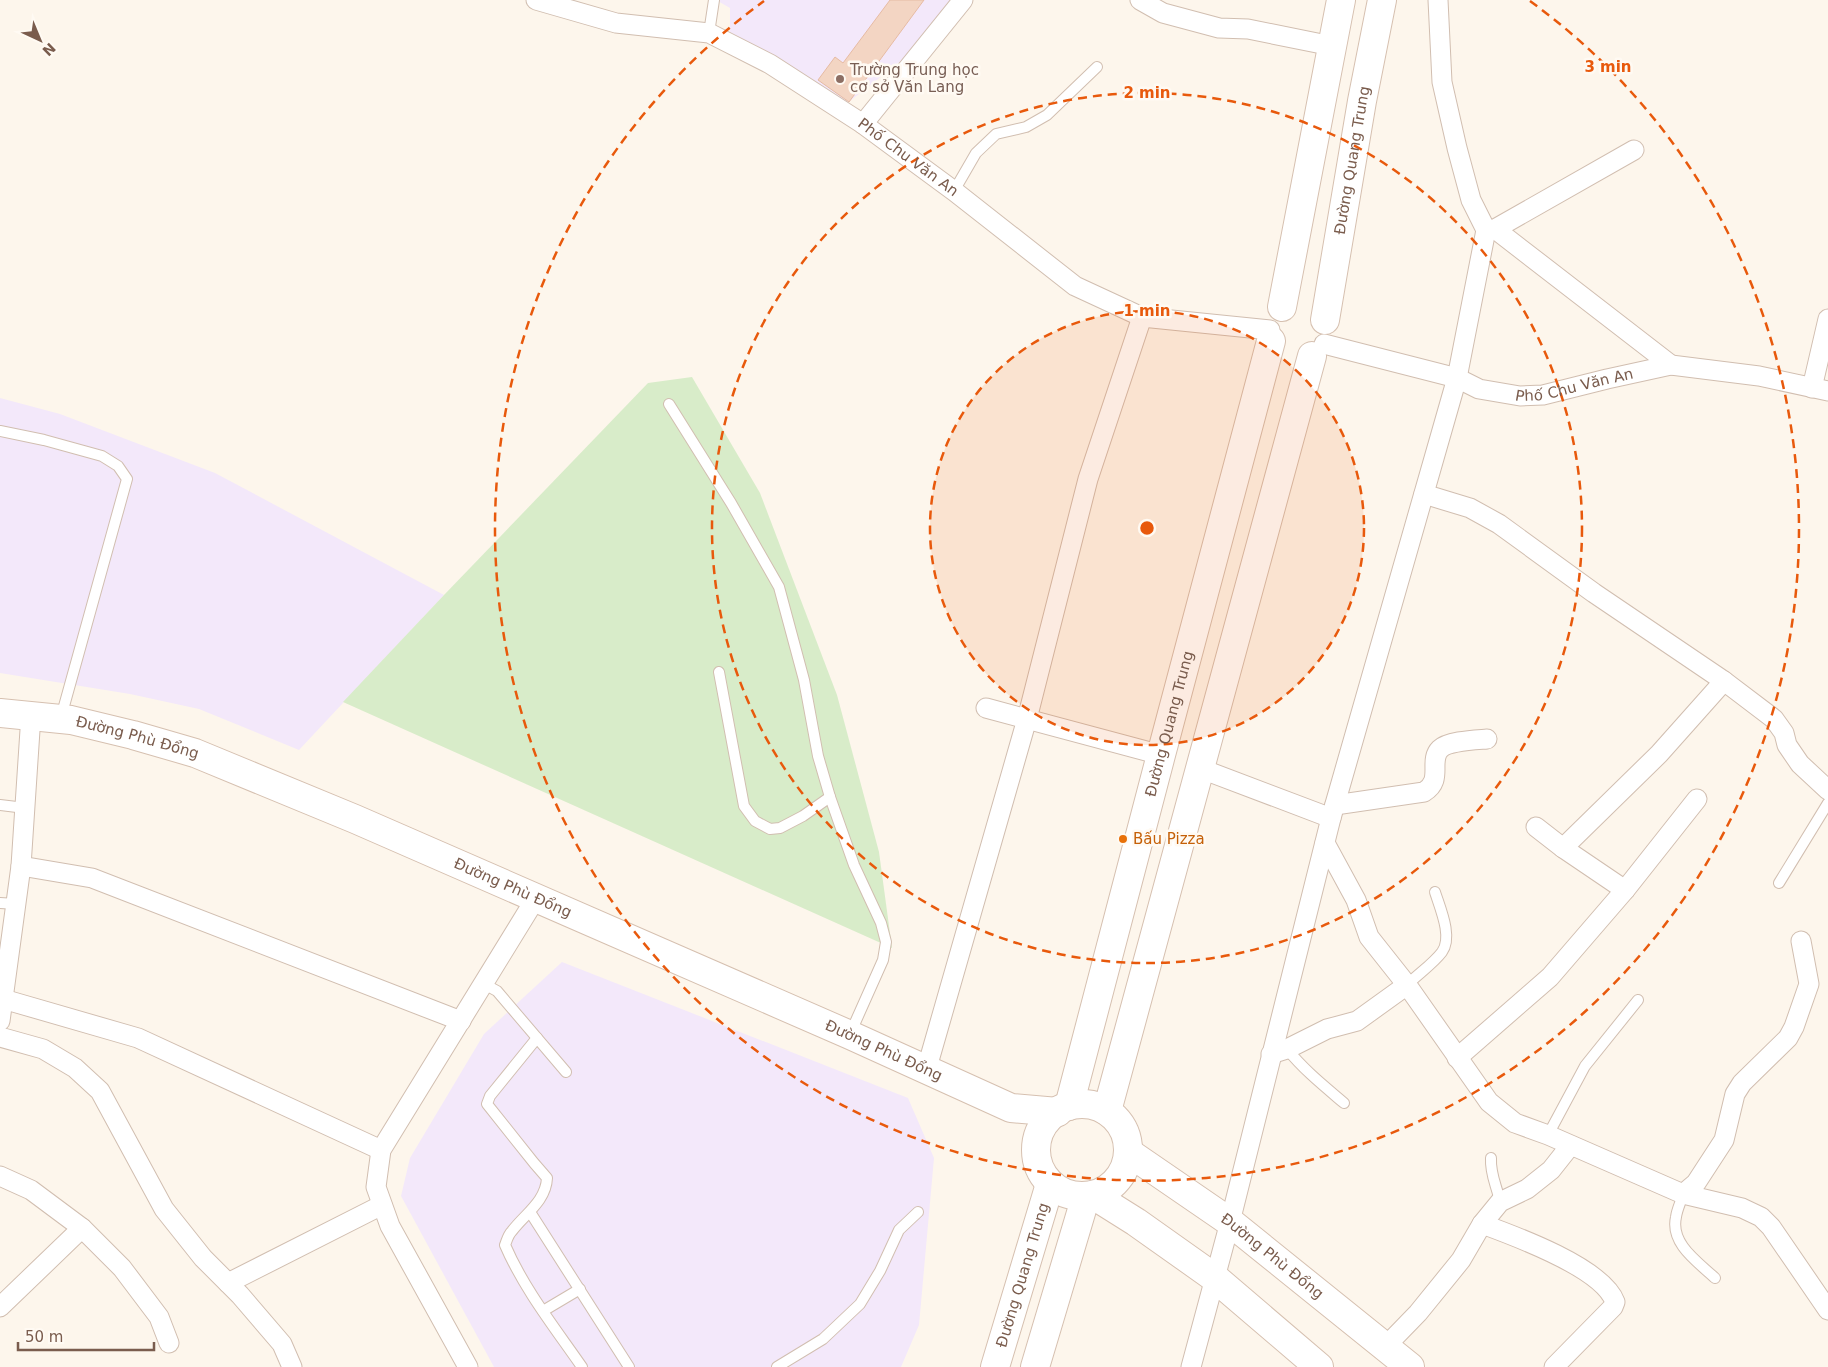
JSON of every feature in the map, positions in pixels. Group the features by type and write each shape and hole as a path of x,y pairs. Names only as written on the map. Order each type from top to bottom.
{"main road":[{"name":"Đường Quang Trung","path":"1063,1109 1160,755 1274,326 1341,0"},
{"name":"Đường Quang Trung","path":"1107,1111 1199,768 1320,340 1362,101 1382,0"},
{"path":"1294,303 1307,304 1318,310 1320,340 1302,360 1286,357 1277,350 1274,326 1294,303"},
{"name":"Đường Phù Đổng","path":"0,713 61,718 195,753 536,898 850,1035 1012,1109 1063,1109"},
{"path":"1035,1367 1090,1196 1107,1189 1118,1179 1126,1166 1128,1152 1127,1140 1123,1129 1107,1111 1089,1105 1063,1109 1044,1126 1037,1144 1039,1165 1050,1184 1066,1194 1090,1196 1136,1222 1215,1278 1319,1367"},
{"path":"1012,1109 1037,1144"},
{"name":"Đường Phù Đổng","path":"1128,1152 1230,1222 1410,1367"},
{"name":"Đường Quang Trung","path":"995,1367 1050,1184"}],"street":[{"name":"Phố Chu Văn An","path":"536,0 616,23 709,33 770,64 863,124 954,191 1075,286 1142,317 1274,326"},
{"path":"863,124 963,0"},
{"path":"1140,0 1163,13 1218,28 1248,29 1332,46"},
{"path":"1438,0 1442,82 1470,200 1491,230 1671,365"},
{"path":"1191,1367 1279,1052 1333,812 1457,378 1491,230 1634,150"},
{"path":"926,1071 1027,718 1088,480 1142,317"},
{"path":"1820,389 1828,319"},
{"name":"Phố Chu Văn An","path":"1320,340 1457,378 1479,389 1520,396 1543,396 1607,378 1671,365 1759,376 1820,389"},
{"path":"1424,494 1470,508 1499,524 1594,593 1724,681 1774,719 1784,733 1787,745 1800,764 1828,790"},
{"path":"1563,848 1659,754 1724,681"},
{"path":"986,708 1160,755"},
{"path":"0,1021 8,904 21,866 31,715"},
{"path":"1199,768 1333,812 1424,792 1429,789 1435,780 1436,756 1440,749 1449,744 1487,739"},
{"path":"1456,1058 1550,977 1625,890 1697,799"},
{"path":"1536,827 1563,848 1625,890"},
{"path":"1325,843 1356,900 1369,937 1408,985 1456,1058 1488,1102 1515,1123 1548,1135 1683,1194 1742,1208 1761,1217 1771,1227 1828,1310"},
{"path":"21,866 92,878 461,1021"},
{"path":"468,1367 390,1226 376,1187 381,1150 536,898"},
{"path":"1683,1194 1696,1183 1724,1140 1735,1094 1742,1083 1788,1038 1794,1027 1809,984 1801,941"},
{"path":"1279,1052 1327,1029 1357,1022 1408,985"},
{"path":"3,999 138,1038 381,1150"},
{"path":"0,1037 43,1049 74,1068 100,1091 164,1209 203,1258 282,1344 292,1367"},
{"path":"1385,1347 1418,1313 1461,1260 1482,1224 1500,1202 1528,1189 1552,1170 1570,1146"},
{"path":"0,1176 31,1190 82,1228 122,1268 159,1317 169,1343"},
{"path":"228,1283 382,1205"},
{"path":"1482,1224 1512,1235 1574,1264 1593,1276 1614,1297 1615,1302 1610,1311 1558,1366"},
{"path":"0,1307 82,1228"}],"lane":[{"path":"709,33 714,0"},
{"path":"954,191 976,153 996,134 1026,128 1047,115 1097,67"},
{"path":"669,404 731,503 780,587 804,680 818,756 830,797 854,866 881,923 886,942 883,960 850,1035"},
{"path":"0,431 44,440 102,456 118,466 127,479 61,718"},
{"path":"719,672 744,806 755,821 770,829 780,828 803,816 830,797"},
{"path":"1779,883 1828,803"},
{"path":"0,806 24,808"},
{"path":"1408,985 1442,952 1446,943 1446,925 1435,892"},
{"path":"484,984 497,991 566,1072"},
{"path":"1548,1135 1585,1066 1638,1000"},
{"path":"537,1038 490,1096 487,1104 547,1178 547,1187 536,1206 510,1232 505,1245 510,1257 543,1311 582,1367"},
{"path":"1279,1052 1297,1061 1316,1080 1344,1103"},
{"path":"1491,1158 1490,1170 1497,1186 1500,1202"},
{"path":"1683,1194 1675,1219 1677,1238 1688,1253 1715,1278"},
{"path":"530,1212 629,1367"},
{"path":"778,1367 823,1339 860,1304 880,1271 900,1230 918,1212"},
{"path":"543,1311 580,1289"}],"shaded area":[{"name":"Trường Trung học cơ sở Văn Lang","path":"716,0 951,0 911,53 845,105 730,35 730,8"},
{"path":"0,398 60,414 215,473 444,595 299,750 199,709 130,694 0,673"},
{"path":"562,962 908,1098 934,1158 919,1325 901,1367 494,1367 401,1196 410,1158 484,1034"}],"green space":[{"path":"692,377 760,493 837,695 879,852 892,948 343,702 648,383"}],"building":[{"path":"890,0 924,0 849,102 818,80 835,57 843,63"}],"place":[{"name":"Trường Trung học cơ sở Văn Lang","path":"840,79"},
{"name":"Bấu Pizza","path":"1123,839"}]}
